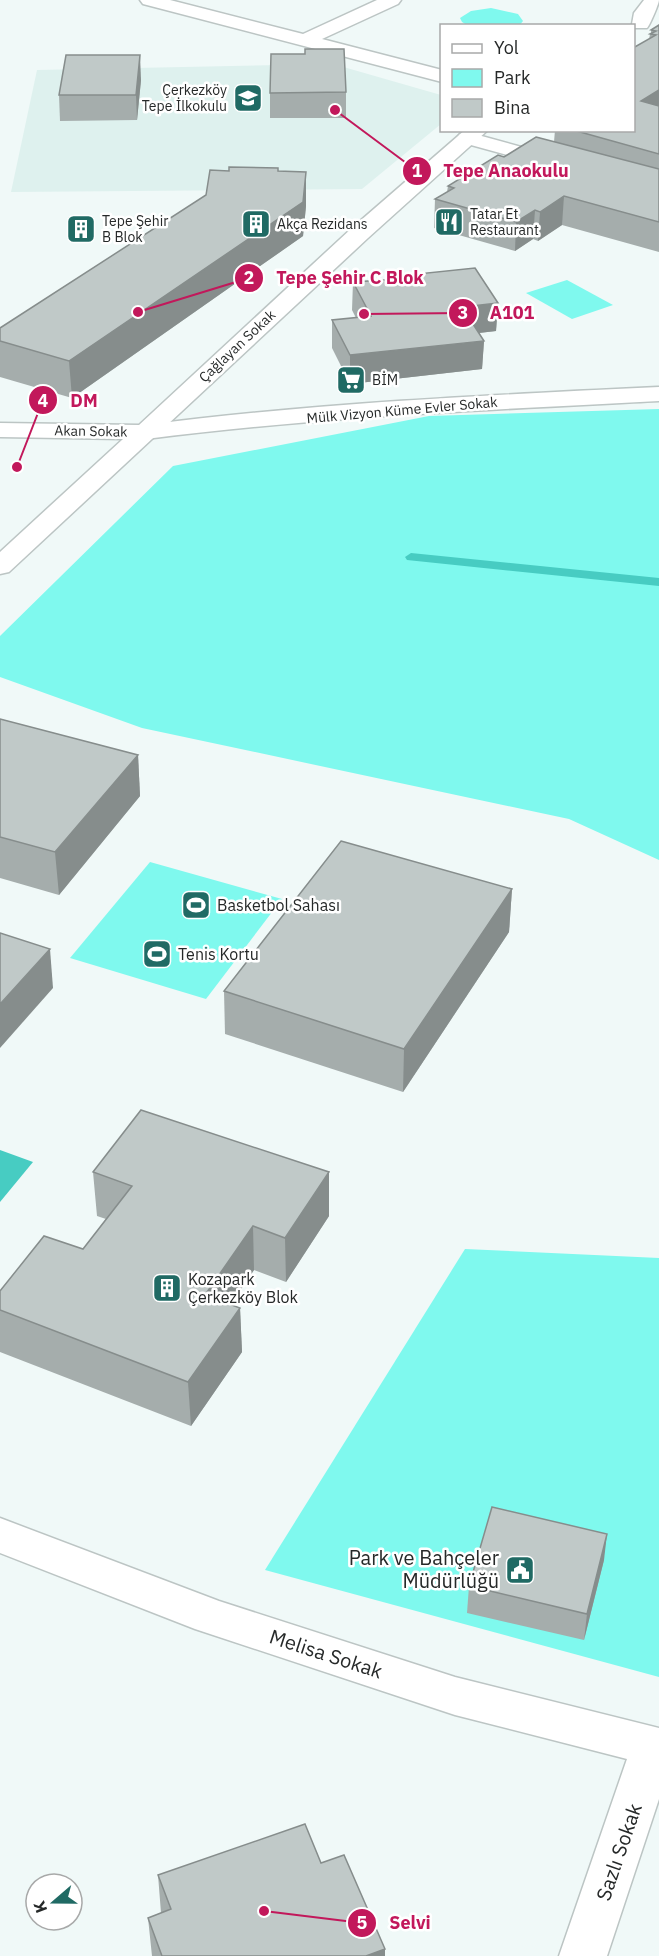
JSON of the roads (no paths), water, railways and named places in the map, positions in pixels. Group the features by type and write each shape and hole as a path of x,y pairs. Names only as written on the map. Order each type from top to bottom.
{"street":[{"path":"149,0 440,76"},
{"path":"304,41 392,0"},
{"path":"644,24 644,13 654,0"},
{"path":"473,134 580,169"},
{"name":"Çağlayan Sokak","path":"0,566 360,233 473,134"},
{"name":"Mülk Vizyon Küme Evler Sokak","path":"146,432 215,423 518,400 659,394"},
{"name":"Akan Sokak","path":"0,430 146,432"},
{"name":"Melisa Sokak","path":"0,1535 210,1616 433,1689 657,1748"},
{"name":"Sazlı Sokak","path":"583,1956 657,1748"}],"waterway":[{"path":"411,557 659,582"}],"place":[{"name":"Çerkezköy Tepe İlkokulu","path":"248,98"},
{"name":"Tepe Anaokulu","path":"335,110"},
{"name":"Tatar Et Restaurant","path":"449,222"},
{"name":"Akça Rezidans","path":"256,224"},
{"name":"Tepe Şehir B Blok","path":"81,229"},
{"name":"Tepe Şehir C Blok","path":"138,312"},
{"name":"A101","path":"364,314"},
{"name":"BİM","path":"351,380"},
{"name":"DM","path":"17,467"},
{"name":"Basketbol Sahası","path":"196,905"},
{"name":"Tenis Kortu","path":"157,954"},
{"name":"Kozapark Çerkezköy Blok","path":"167,1288"},
{"name":"Park ve Bahçeler Müdürlüğü","path":"520,1570"},
{"name":"Selvi","path":"264,1911"}]}
